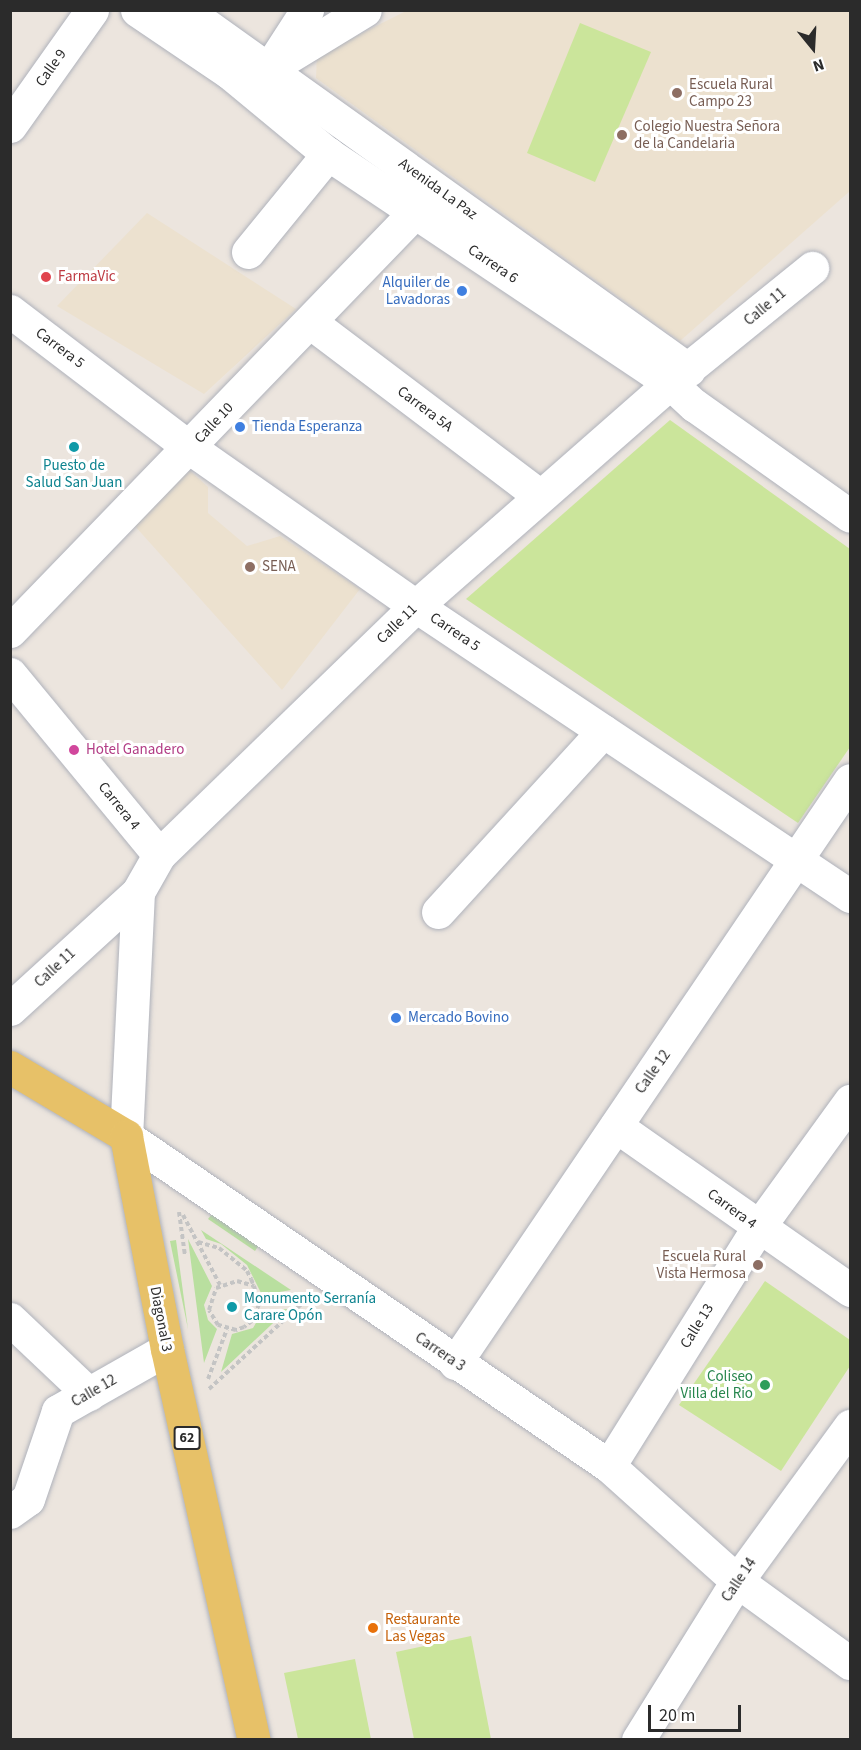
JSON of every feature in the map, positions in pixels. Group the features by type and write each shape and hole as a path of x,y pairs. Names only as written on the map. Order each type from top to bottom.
{"main road":[{"name":"Carrera 3","path":"10,1067 126,1136"},
{"name":"Diagonal 3","path":"126,1136 167,1349 254,1740"}],"street":[{"name":"Calle 9","path":"10,126 92,10"},
{"name":"Carrera 6","path":"137,10 230,73 328,154 415,212 680,376 694,405 850,516"},
{"name":"Avenida La Paz","path":"185,10 270,68 680,376"},
{"path":"270,68 307,10"},
{"path":"270,68 365,10"},
{"path":"248,252 328,154"},
{"name":"Calle 10","path":"10,631 190,448 415,212"},
{"name":"Calle 11","path":"10,1009 138,892 159,855 416,606 680,376 812,268"},
{"name":"Carrera 5","path":"10,311 190,448 416,606 850,896"},
{"name":"Carrera 5A","path":"310,322 540,496"},
{"name":"Carrera 4","path":"10,674 159,855"},
{"path":"438,912 603,731"},
{"name":"Calle 12","path":"454,1363 798,862 850,780"},
{"name":"Diagonal 3","path":"126,1136 138,892"},
{"name":"Calle 13","path":"609,1466 758,1228 850,1101"},
{"name":"Carrera 4","path":"616,1126 758,1228 850,1290"},
{"name":"Carrera 3","path":"126,1136 454,1363 609,1466 737,1581 850,1664"},
{"path":"10,1319 89,1394"},
{"name":"Calle 12","path":"10,1512 28,1498 58,1411 167,1349"},
{"name":"Calle 14","path":"638,1740 737,1581 850,1426"}],"path":[{"path":"179,1206 220,1285"},
{"path":"198,1242 230,1255 247,1271 254,1286 259,1304 252,1321 236,1330 227,1329 212,1319 209,1310 212,1294 220,1285 237,1281 254,1286"},
{"path":"182,1414 310,1297 259,1304"},
{"path":"214,1362 227,1329"}],"shaded area":[{"name":"Colegio Nuestra Señora de la Candelaria","path":"406,11 850,11 850,191 680,341 316,78 317,56"},
{"path":"147,213 296,309 204,394 57,306"},
{"name":"SENA","path":"186,467 208,487 208,513 247,546 280,536 360,589 282,690 125,515"}],"green space":[{"path":"580,23 651,52 595,182 527,153"},
{"path":"670,420 850,549 850,747 798,823 466,599"},
{"path":"212,1214 259,1245 255,1251 208,1219"},
{"path":"201,1230 291,1290 262,1295 247,1265 221,1244 206,1239"},
{"path":"188,1239 212,1286 204,1305 208,1320 217,1329 204,1363"},
{"path":"176,1240 188,1329 170,1241"},
{"name":"Coliseo Villa del Rio","path":"765,1281 850,1340 850,1366 781,1471 679,1405"},
{"path":"288,1309 221,1372 232,1334 253,1328 263,1311"},
{"path":"471,1636 491,1739 414,1739 396,1652"},
{"path":"355,1659 371,1739 298,1739 284,1673"}],"place":[{"name":"Escuela Rural Campo 23","path":"677,93"},
{"name":"Colegio Nuestra Señora de la Candelaria","path":"622,135"},
{"name":"FarmaVic","path":"46,277"},
{"name":"Alquiler de Lavadoras","path":"462,291"},
{"name":"Tienda Esperanza","path":"240,427"},
{"name":"Puesto de Salud San Juan","path":"74,447"},
{"name":"SENA","path":"250,567"},
{"name":"Hotel Ganadero","path":"74,750"},
{"name":"Mercado Bovino","path":"396,1018"},
{"name":"Escuela Rural Vista Hermosa","path":"758,1265"},
{"name":"Monumento Serranía Carare Opón","path":"232,1307"},
{"name":"Coliseo Villa del Rio","path":"765,1385"},
{"name":"Restaurante Las Vegas","path":"373,1628"}]}
